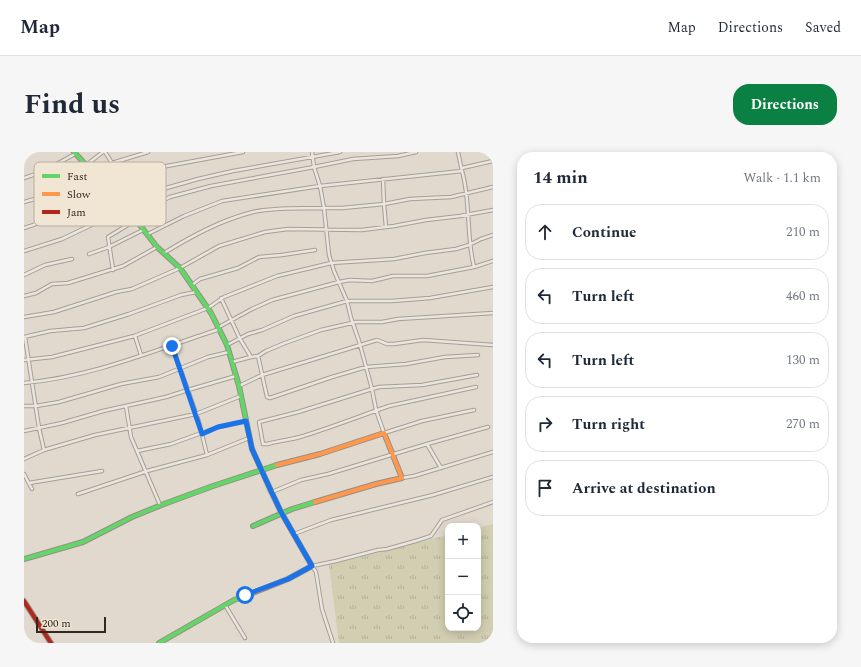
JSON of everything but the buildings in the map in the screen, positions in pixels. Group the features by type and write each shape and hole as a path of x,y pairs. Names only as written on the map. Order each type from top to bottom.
{"street":[{"path":"91,162 104,152 111,162"},
{"path":"115,162 148,152"},
{"path":"166,166 243,152"},
{"path":"312,152 324,208 331,263 347,301 352,323 372,389 376,410 402,478"},
{"path":"166,188 233,171 340,152"},
{"path":"166,199 211,186 353,159 398,156 416,152"},
{"path":"458,152 466,193 469,245 474,267"},
{"path":"59,162 75,153 83,162"},
{"path":"166,225 222,201 320,186 462,169 493,160"},
{"path":"24,178 34,175"},
{"path":"383,179 386,227"},
{"path":"163,253 203,230 230,219 254,212 274,209 342,208 384,204 410,198 451,197 493,187"},
{"path":"24,202 34,199"},
{"path":"24,317 54,312 116,292 132,289 180,268 219,246 265,232 288,228 362,230 493,210"},
{"path":"24,228 34,224"},
{"path":"24,251 62,239 89,226"},
{"path":"113,270 108,237 126,226"},
{"path":"141,226 157,247 180,268 220,328 227,345 239,386 252,449 281,512 316,572 322,608 332,643"},
{"path":"148,234 164,226"},
{"path":"90,254 109,247 144,230"},
{"path":"24,360 52,357 135,336 208,308 221,298 277,276 331,263 394,259 469,245 481,239 493,236"},
{"path":"24,296 36,293 52,284 68,283 113,270 131,262 157,247"},
{"path":"192,285 200,279 238,268 259,257 315,250"},
{"path":"24,275 45,265 72,259"},
{"path":"24,383 32,383 94,370 172,346 220,328 252,309 272,300 339,282 350,280 372,281 393,276 427,276 474,267 493,261"},
{"path":"227,345 294,316 347,301 392,301 430,298 493,287"},
{"path":"44,450 39,428 25,337 50,331 84,328 129,314 181,295 196,292"},
{"path":"221,298 240,339 251,357"},
{"path":"232,362 258,356 266,351 330,327 352,323 493,313"},
{"path":"135,336 141,355"},
{"path":"239,386 262,375 378,340 387,344 424,340 493,345"},
{"path":"172,346 196,414 207,455"},
{"path":"24,406 36,406 74,398 121,384 160,377 208,357 229,352"},
{"path":"258,356 266,397 270,398 366,367 406,364 445,357 478,355"},
{"path":"476,375 422,385 379,387 298,412 259,422 263,444 302,436 376,410 476,387"},
{"path":"24,431 166,397 236,376"},
{"path":"24,459 44,450 94,436 196,414 241,396"},
{"path":"126,406 131,437 161,505"},
{"path":"24,559 83,542 119,523 161,505 213,486 290,461 320,454 422,421 474,410"},
{"path":"137,451 171,444 218,427 246,421"},
{"path":"272,492 301,480 328,474 488,427"},
{"path":"78,494 147,471 207,455 249,438"},
{"path":"427,444 441,468"},
{"path":"252,526 281,512 376,484 441,468 493,452"},
{"path":"29,483 102,471"},
{"path":"24,474 32,489"},
{"path":"294,534 331,520 433,495 493,476"},
{"path":"159,643 234,600 288,579 312,566 431,536 442,520 493,502"},
{"path":"24,601 51,643"},
{"path":"225,605 245,638"}],"green space":[{"path":"493,524 493,643 339,643 329,565 445,536 445,631 481,631 481,527"}],"traffic: fast":[{"path":"74,152 83,162"},
{"path":"141,226 157,247 180,268 211,313 227,345 239,386 252,449 271,491"},
{"path":"24,559 83,542 132,517 164,504 277,465"},
{"path":"253,526 292,509 315,502"},
{"path":"159,643 234,600 248,595"}],"traffic: slow":[{"path":"277,465 320,454 384,433 402,478 315,502"},
{"path":"248,595 288,579 312,566 281,512 271,491"}],"traffic: jam":[{"path":"24,601 51,643"}],"route":[{"path":"172,346 202,434 218,427 246,421 252,449 266,480 281,512 312,566 288,579 245,595"}]}
